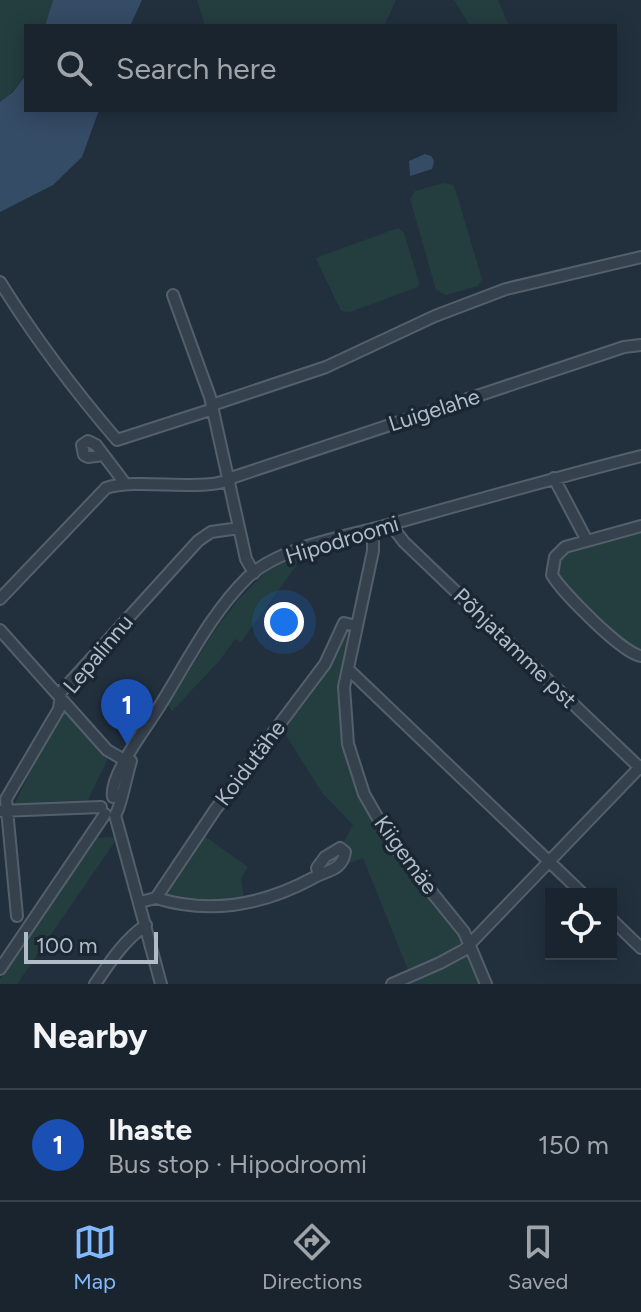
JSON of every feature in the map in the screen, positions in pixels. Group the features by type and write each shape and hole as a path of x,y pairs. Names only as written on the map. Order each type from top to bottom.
{"street":[{"path":"0,282 26,325 78,395 117,440 326,367 435,316 506,289 641,257"},
{"path":"173,295 212,407 246,559 254,573"},
{"name":"Luigelahe","path":"124,482 229,481 610,352 641,345"},
{"path":"0,599 93,500 106,488 124,482 103,455"},
{"name":"Hipodroomi","path":"116,800 112,790 132,750 221,609 254,573 289,554 641,456"},
{"path":"554,478 586,539"},
{"name":"Põhjatamme pst","path":"391,525 404,542 640,767"},
{"path":"641,526 586,539 558,552 552,575 565,592 627,651 641,656"},
{"name":"Lepalinnu","path":"17,916 4,811 6,799 59,709 61,692 198,541 211,532 239,528"},
{"name":"Kiigemäe","path":"373,529 373,551 344,687 348,744 364,794 392,843 464,932 486,984"},
{"name":"Koidutähe","path":"156,898 215,810 325,664 344,623 356,626"},
{"path":"0,630 107,750 126,761"},
{"path":"348,669 576,888"},
{"name":"Hipodroomi","path":"116,800 134,754 132,750"},
{"path":"392,984 440,963 469,944 640,767"},
{"path":"4,811 107,812 121,808 116,800 105,800 107,812 140,902 161,984"},
{"path":"0,969 107,812"},
{"path":"140,902 156,898 193,906 240,906 287,892 319,875"},
{"path":"95,984 126,942 146,925"},
{"path":"617,925 641,948"}],"green space":[{"path":"0,0 53,0 46,24 24,24 23,77 0,102"},
{"path":"197,0 396,0 385,24 204,24"},
{"path":"454,0 498,0 508,24 469,24"},
{"path":"444,183 453,185 456,192 482,279 478,286 446,295 436,290 410,199 415,191"},
{"path":"398,228 404,233 418,287 350,312 341,311 316,259"},
{"path":"641,530 641,653 636,654 561,586 556,571 560,554 580,544"},
{"path":"297,558 296,566 241,642 235,639 220,660 172,711 168,705 237,601 271,567"},
{"path":"344,625 354,627 343,688 360,794 378,830 462,932 467,944 410,975 363,858 341,867 340,849 353,825 323,794 280,726"},
{"path":"62,708 108,758 86,804 14,805"},
{"path":"199,832 248,867 241,878 245,906 158,896"},
{"path":"112,837 116,840 17,984 0,984 0,979 88,848 97,838"},
{"path":"469,947 485,984 396,984"}],"water":[{"path":"53,0 142,0 131,24 46,24"},
{"path":"24,78 24,112 98,112 82,157 53,185 0,212 0,102"},
{"path":"425,154 434,161 432,169 410,176 409,161"}],"place":[{"name":"Ihaste","path":"127,745"}]}
